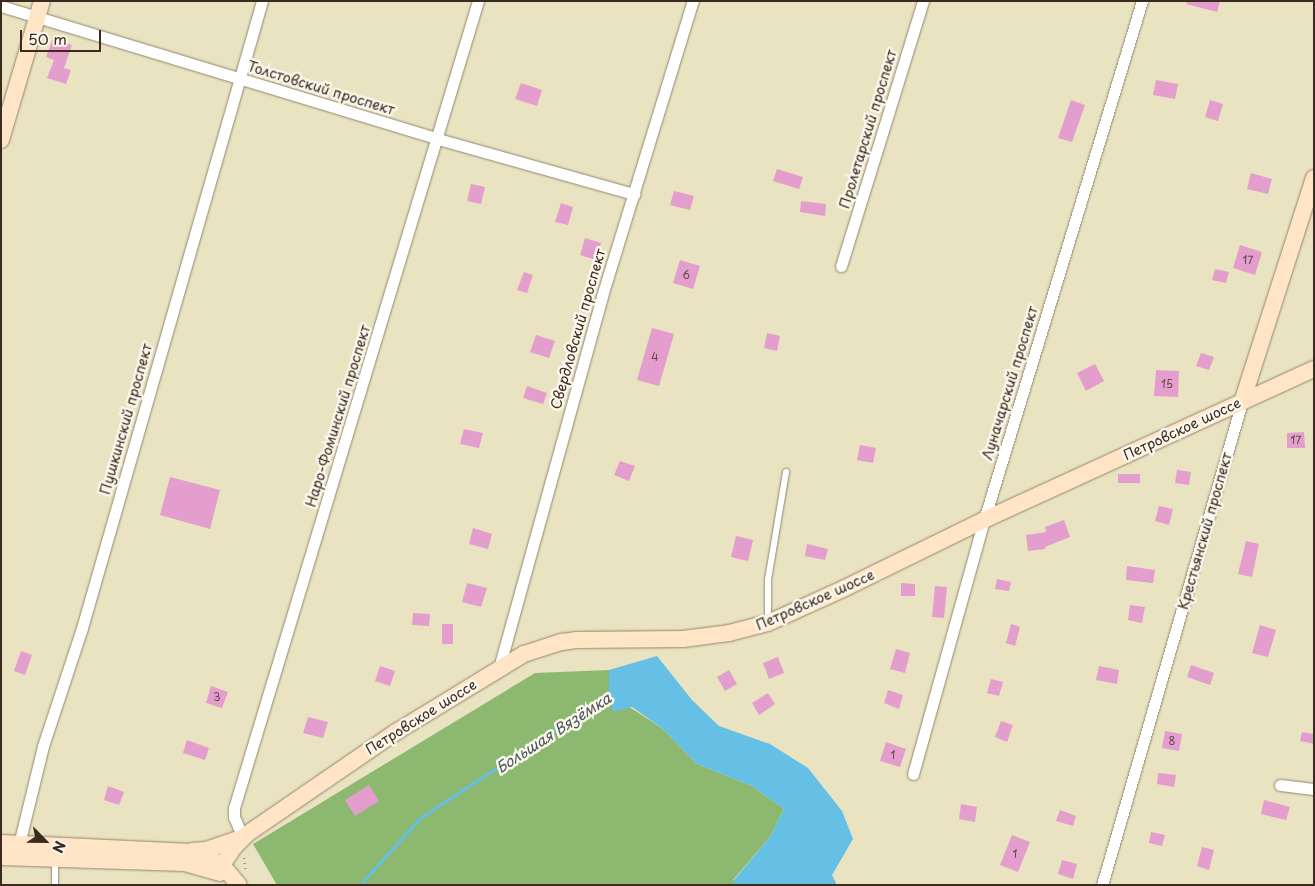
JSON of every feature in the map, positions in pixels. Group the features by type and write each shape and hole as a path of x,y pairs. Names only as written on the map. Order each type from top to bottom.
{"street":[{"path":"1,140 42,1"},
{"name":"Пушкинский проспект","path":"19,844 43,746 82,628 262,1"},
{"name":"Наро-Фоминский проспект","path":"243,838 234,817 234,808 438,139 478,1"},
{"name":"Свердловский проспект","path":"499,668 602,296 693,1"},
{"name":"Пролетарский проспект","path":"841,266 923,1"},
{"name":"Луначарский проспект","path":"913,774 984,520 1142,1"},
{"name":"Толстовский проспект","path":"1,6 438,139 634,194"},
{"name":"Крестьянский проспект","path":"1102,885 1242,402 1314,178"},
{"name":"Петровское шоссе","path":"220,868 243,838 396,732 524,654 562,642 683,639 729,633 768,623 845,588 984,520 1314,369"},
{"path":"1280,785 1314,789"},
{"path":"1,843 182,851 206,850 243,838 238,867 242,884"},
{"path":"182,851 202,855 242,884"},
{"path":"1,857 185,863 220,868"}],"lane":[{"path":"768,623 768,580 786,472"},
{"path":"55,859 55,885"}],"path":[{"path":"242,884 243,856"}],"green space":[{"path":"609,670 609,694 662,728 697,764 752,786 784,809 770,837 733,880 736,885 277,885 253,844 535,673"}],"water":[{"path":"657,656 692,700 719,726 770,744 808,768 842,811 853,839 832,875 837,885 736,885 733,881 770,837 784,809 752,786 697,764 662,728 632,707 613,712 609,694 609,670"}],"building":[{"path":"1187,1 1220,1 1217,12 1186,4"},
{"path":"53,38 72,45 64,68 71,70 66,84 47,78 54,60 46,57"},
{"path":"1156,80 1178,84 1175,99 1153,95"},
{"path":"521,83 542,90 537,106 515,99"},
{"path":"1071,100 1085,105 1072,142 1058,138"},
{"path":"1210,100 1223,104 1218,121 1205,117"},
{"path":"777,169 803,177 799,189 773,181"},
{"path":"1251,173 1272,179 1268,194 1247,189"},
{"path":"471,184 485,187 481,204 467,201"},
{"path":"674,191 694,196 690,210 670,205"},
{"path":"801,201 826,204 825,216 800,212"},
{"path":"561,203 573,207 568,225 555,222"},
{"path":"585,238 601,243 596,260 580,255"},
{"path":"1240,245 1262,252 1255,275 1233,268"},
{"path":"680,260 700,266 693,289 673,283"},
{"path":"1215,269 1229,272 1226,283 1212,280"},
{"path":"524,272 533,275 527,293 517,290"},
{"path":"652,328 674,334 659,386 637,380"},
{"path":"767,333 780,336 777,351 764,348"},
{"path":"536,335 555,341 549,358 530,352"},
{"path":"1201,353 1214,357 1209,370 1196,366"},
{"path":"1095,364 1104,381 1086,391 1077,373"},
{"path":"1156,370 1179,371 1178,397 1154,396"},
{"path":"527,386 547,393 543,404 523,398"},
{"path":"464,429 483,433 479,448 460,444"},
{"path":"1304,432 1305,448 1287,448 1287,433"},
{"path":"860,445 876,448 873,463 857,460"},
{"path":"620,461 635,466 629,481 614,475"},
{"path":"1177,470 1191,472 1189,485 1175,483"},
{"path":"1118,474 1140,474 1140,483 1118,483"},
{"path":"170,477 220,490 210,529 160,515"},
{"path":"1159,506 1173,509 1169,525 1155,521"},
{"path":"1064,520 1070,537 1045,547 1045,549 1028,551 1026,535 1046,532 1045,527"},
{"path":"473,528 492,534 488,549 469,544"},
{"path":"736,536 753,540 748,561 731,557"},
{"path":"1246,541 1259,544 1252,577 1238,574"},
{"path":"807,544 828,549 825,560 805,556"},
{"path":"1127,566 1155,570 1153,583 1126,580"},
{"path":"997,579 1011,582 1009,591 995,589"},
{"path":"467,583 487,588 481,607 462,602"},
{"path":"901,583 915,584 915,596 901,596"},
{"path":"935,586 947,587 944,618 932,617"},
{"path":"1130,605 1145,607 1142,623 1128,620"},
{"path":"413,613 430,614 429,626 412,625"},
{"path":"442,624 453,624 453,644 442,644"},
{"path":"1011,624 1020,627 1015,646 1006,643"},
{"path":"1260,625 1276,630 1268,657 1252,653"},
{"path":"896,649 910,653 905,673 890,669"},
{"path":"21,651 32,655 25,675 14,671"},
{"path":"778,657 784,673 769,679 763,663"},
{"path":"1191,665 1214,673 1210,685 1187,677"},
{"path":"380,666 395,671 390,686 375,681"},
{"path":"1099,666 1119,670 1117,684 1096,680"},
{"path":"729,670 737,684 725,691 717,677"},
{"path":"991,679 1003,682 999,696 987,693"},
{"path":"211,686 228,692 222,708 206,703"},
{"path":"888,690 903,695 899,709 884,703"},
{"path":"768,693 775,704 759,715 752,703"},
{"path":"308,717 328,722 323,738 303,733"},
{"path":"1001,721 1013,725 1007,742 995,737"},
{"path":"1165,731 1182,734 1179,751 1162,748"},
{"path":"1302,732 1314,734 1314,744 1300,741"},
{"path":"187,740 209,748 205,760 183,753"},
{"path":"886,742 906,749 900,767 880,761"},
{"path":"1158,773 1176,775 1174,787 1157,784"},
{"path":"369,785 379,801 355,816 345,800"},
{"path":"108,786 124,792 119,805 104,800"},
{"path":"1264,800 1290,807 1286,820 1261,814"},
{"path":"961,804 977,807 975,822 959,819"},
{"path":"1060,810 1076,816 1073,826 1056,821"},
{"path":"1151,832 1165,835 1162,846 1149,843"},
{"path":"1012,835 1030,842 1018,872 1000,865"},
{"path":"1202,847 1214,850 1209,870 1197,866"},
{"path":"1062,860 1077,864 1073,879 1058,874"}],"waterway":[{"name":"Большая Вязёмка","path":"363,885 364,880 420,818 609,694"}]}
